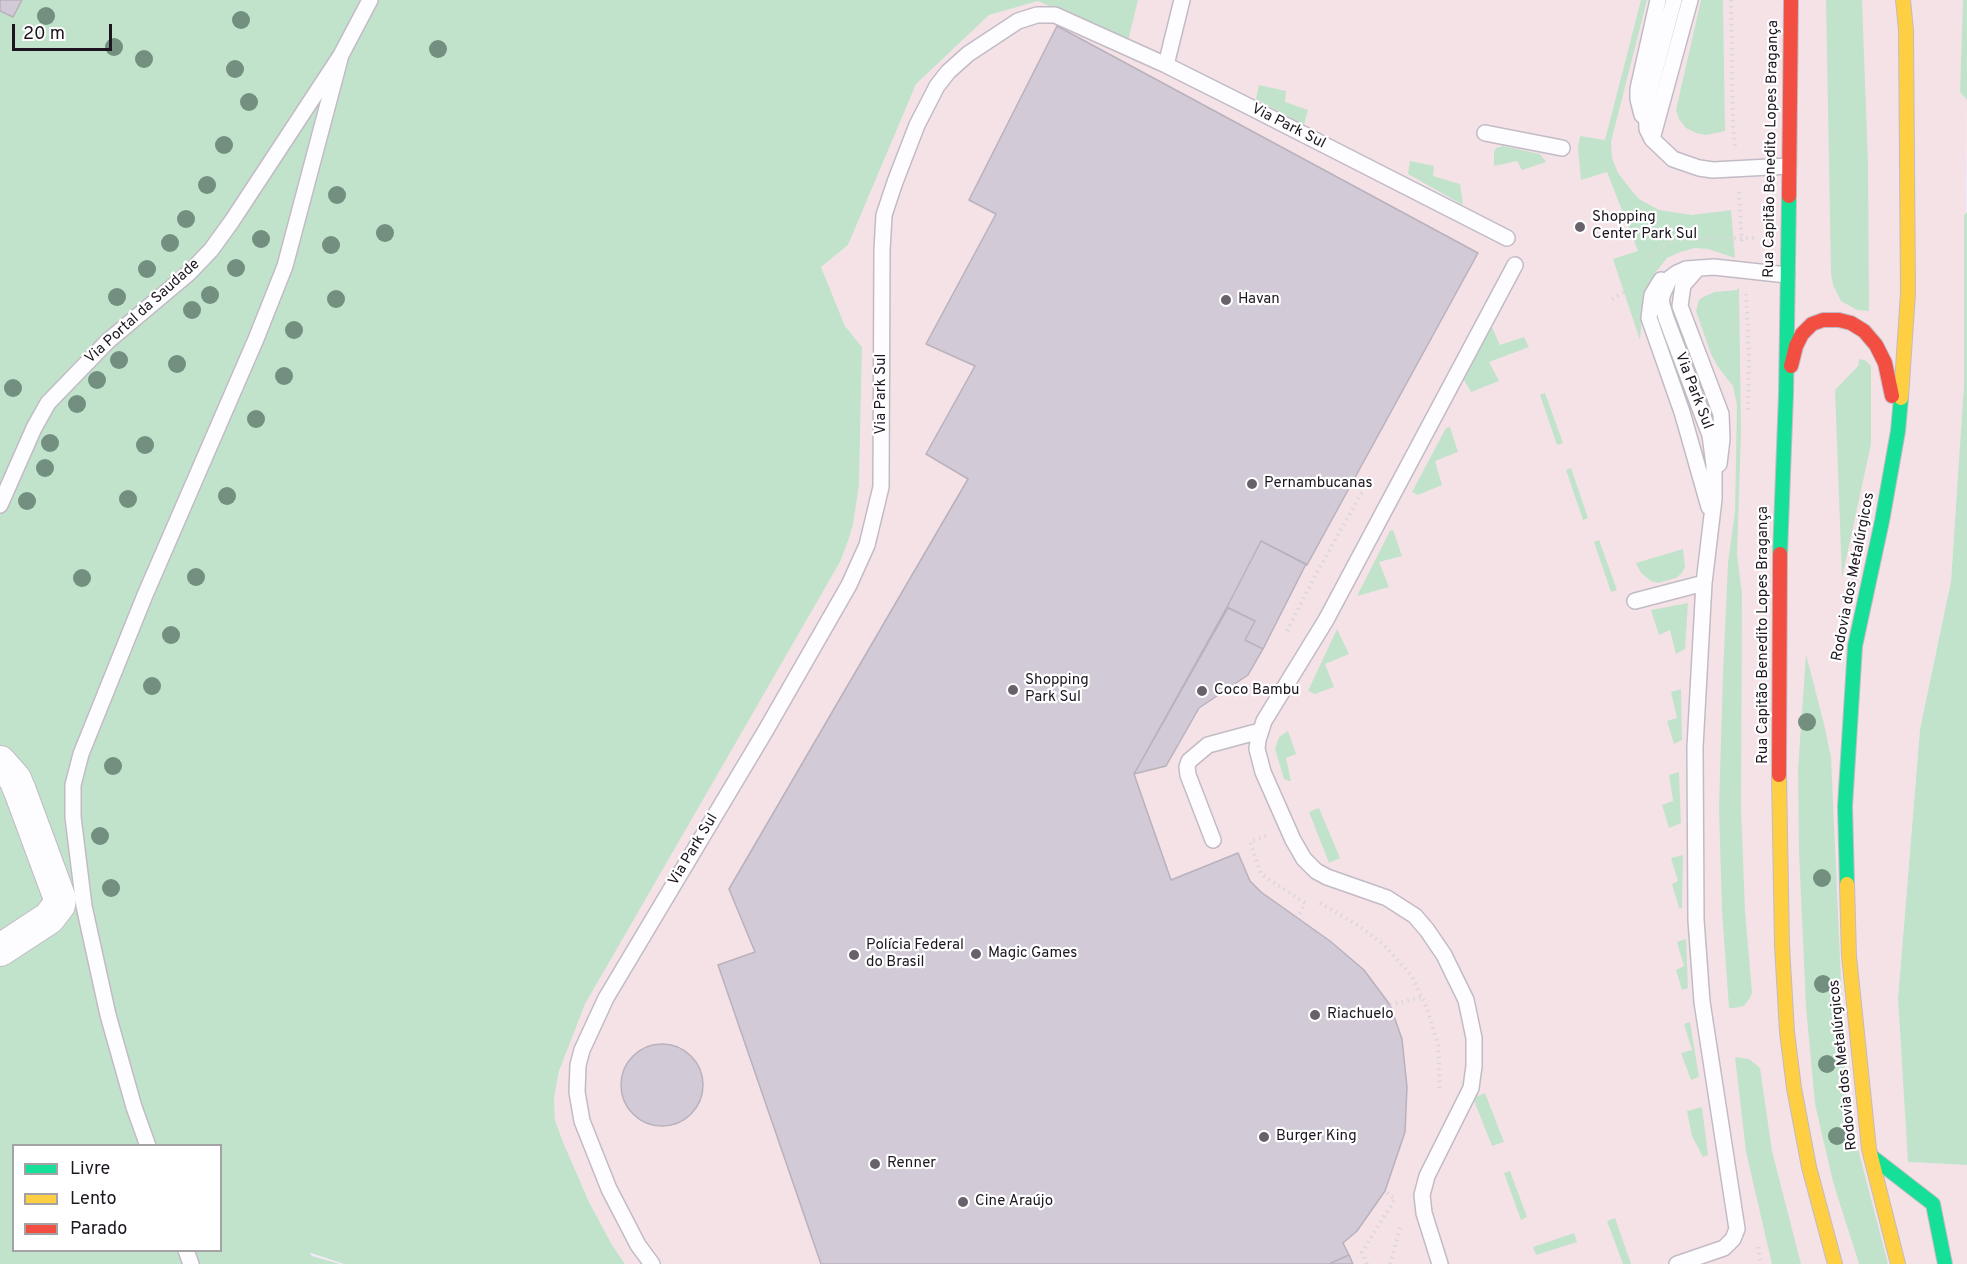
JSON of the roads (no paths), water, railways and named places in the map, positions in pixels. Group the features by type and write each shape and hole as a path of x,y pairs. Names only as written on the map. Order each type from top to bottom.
{"main road":[{"name":"Rua Capitão Benedito Lopes Bragança","path":"1791,0 1786,394 1779,575 1778,699 1782,945 1787,1032 1794,1088 1809,1167 1835,1264"},
{"path":"1896,0 1906,30"},
{"name":"Rodovia dos Metalúrgicos","path":"1898,1264 1871,1156 1849,956 1845,806 1855,646 1882,521 1898,431 1908,292 1906,30 1903,0"},
{"path":"1786,394 1796,346 1802,334 1812,324 1823,320 1851,323 1864,331 1876,345 1885,363 1898,431"},
{"path":"1871,1156 1933,1204 1945,1264"}],"street":[{"path":"0,762 15,779 20,790 60,899 59,905 49,918 0,950"}],"lane":[{"name":"Via Portal da Saudade","path":"0,505 48,403 108,341 189,273 211,250 341,55 370,0"},
{"path":"1166,65 1182,0"},
{"path":"1658,0 1638,88 1639,107 1649,134 1673,159 1699,168 1713,170 1788,166"},
{"path":"1649,134 1646,104 1674,0"},
{"path":"1649,134 1690,0"},
{"name":"Via Park Sul","path":"652,1264 638,1245 609,1189 582,1121 577,1092 578,1065 582,1050 606,998 766,730 849,585 867,545 881,488 882,231 884,215 917,125 937,86 959,61 1018,21 1046,14 1064,18 1166,65 1507,238"},
{"path":"147,1144 134,1107 108,1015 87,917 73,817 73,785 81,754 145,595 260,330 285,266 341,55"},
{"path":"1485,133 1562,148"},
{"path":"1440,1264 1424,1213 1422,1195 1427,1176 1471,1088 1474,1053 1469,1010 1452,970 1427,930 1414,916 1387,898 1327,877 1316,871 1304,859 1293,840 1263,772 1257,749 1260,731 1326,620 1515,265"},
{"path":"1698,267 1683,285 1680,306 1719,408 1722,422 1721,452 1714,499"},
{"path":"1712,519 1682,412 1649,318 1655,288 1665,276 1698,267 1788,275"},
{"name":"Via Park Sul","path":"1677,1264 1724,1248 1733,1239 1737,1229 1702,1002 1696,920 1695,747 1704,583 1714,499 1714,465 1710,435 1662,309 1663,292 1666,285 1670,278 1682,271"},
{"path":"1635,602 1704,583"},
{"path":"1214,840 1188,775 1189,761 1208,745 1260,731"}],"place":[{"name":"Shopping Center Park Sul","path":"1580,227"},
{"name":"Havan","path":"1226,300"},
{"name":"Pernambucanas","path":"1252,484"},
{"name":"Shopping Park Sul","path":"1013,690"},
{"name":"Coco Bambu","path":"1202,691"},
{"name":"Magic Games","path":"976,954"},
{"name":"Polícia Federal do Brasil","path":"854,955"},
{"name":"Riachuelo","path":"1315,1015"},
{"name":"Burger King","path":"1264,1137"},
{"name":"Renner","path":"875,1164"},
{"name":"Cine Araújo","path":"963,1202"}]}
